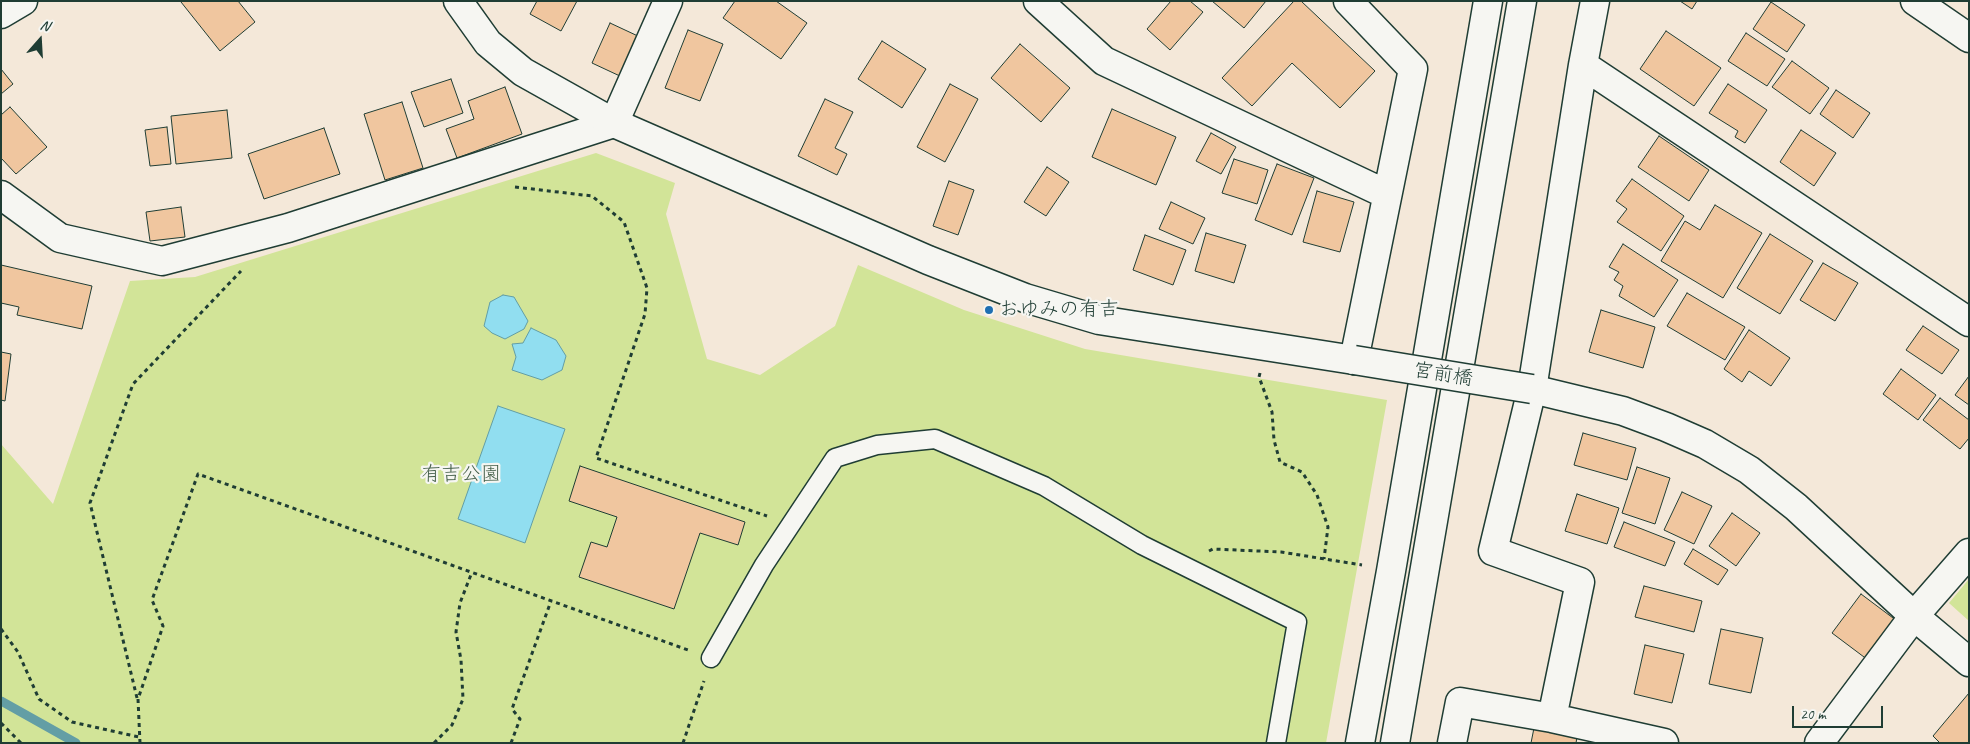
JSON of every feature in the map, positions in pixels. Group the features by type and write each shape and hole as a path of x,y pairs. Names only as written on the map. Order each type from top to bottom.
{"street":[{"path":"1,14 23,1"},
{"name":"宮前橋","path":"458,1 488,43 523,72 614,122 928,260 1025,298 1099,320 1532,390 1623,411 1705,444 1749,470 1796,507 1914,616 1969,662"},
{"path":"1,195 60,238 162,261 288,228 614,122 668,1"},
{"path":"1038,1 1104,61 1386,194"},
{"path":"1348,1 1413,69 1386,194 1354,360"},
{"path":"1360,743 1393,561 1488,1"},
{"path":"1395,743 1522,1"},
{"path":"1552,718 1580,582 1493,551 1532,390 1582,65 1594,1"},
{"path":"1915,1 1969,38"},
{"path":"1582,65 1969,322"},
{"path":"1819,743 1914,616 1969,552"},
{"path":"1452,743 1460,702 1552,718 1664,743"}],"lane":[{"path":"711,658 764,565 835,458 878,446 935,438 1044,486 1142,545 1297,622 1276,743"}],"path":[{"path":"507,186 592,196 624,222 647,288 645,314 596,458 791,525"},
{"path":"140,743 138,699 90,503 133,384 241,272 243,240"},
{"path":"1265,346 1259,377 1272,412 1274,440 1280,462 1302,472 1317,495 1328,527 1324,559"},
{"path":"138,699 162,626 152,600 198,474 711,658 683,743"},
{"path":"1186,567 1213,549 1281,552 1366,566"},
{"path":"434,743 452,725 463,699 461,660 456,632 460,603 472,572"},
{"path":"511,743 520,719 512,709 551,600"},
{"path":"1,629 18,652 39,699 72,722 139,737"},
{"path":"1,723 21,743"}],"green space":[{"name":"有吉公園","path":"596,153 675,183 666,214 707,359 760,375 835,326 858,265 964,310 1085,349 1387,400 1326,743 1,743 1,444 53,504 130,281 195,277"},
{"path":"1969,579 1969,621 1949,603"}],"water":[{"path":"503,295 514,297 528,321 524,329 505,339 492,333 484,326 490,302"},
{"path":"531,328 556,340 566,356 562,370 542,380 512,370 516,357 512,344 523,343"},
{"path":"498,406 565,429 525,543 458,519"}],"building":[{"path":"182,1 238,1 255,22 220,51"},
{"path":"537,1 577,1 561,31 530,14"},
{"path":"735,1 776,1 807,23 781,59 723,18"},
{"path":"1171,1 1190,1 1203,12 1170,50 1147,29"},
{"path":"1212,1 1266,1 1244,28"},
{"path":"1294,1 1301,1 1375,71 1340,108 1292,63 1252,106 1222,78"},
{"path":"1680,1 1697,1 1692,9"},
{"path":"1771,2 1805,25 1787,52 1753,29"},
{"path":"610,23 640,37 622,77 592,63"},
{"path":"688,30 723,44 700,101 665,88"},
{"path":"1666,31 1721,68 1694,106 1640,69"},
{"path":"1746,33 1785,59 1767,86 1728,61"},
{"path":"882,41 926,69 902,108 858,79"},
{"path":"1020,44 1070,88 1041,122 991,78"},
{"path":"1792,61 1829,88 1810,114 1772,87"},
{"path":"1,69 13,84 1,94"},
{"path":"451,79 463,113 424,127 411,92"},
{"path":"950,84 978,99 945,162 917,147"},
{"path":"1728,84 1767,110 1745,143 1735,137 1738,131 1709,113"},
{"path":"505,87 522,134 457,158 446,129 474,119 468,101"},
{"path":"1836,90 1870,113 1853,138 1820,114"},
{"path":"825,99 853,112 835,148 847,154 837,175 798,156"},
{"path":"402,102 423,168 385,180 364,114"},
{"path":"10,107 47,147 16,174 1,158 1,115"},
{"path":"1112,109 1176,137 1156,185 1092,157"},
{"path":"227,110 232,158 176,164 171,116"},
{"path":"167,127 171,164 150,166 145,130"},
{"path":"324,128 340,174 264,199 248,154"},
{"path":"1801,130 1836,153 1814,186 1780,162"},
{"path":"1211,133 1236,147 1221,174 1196,161"},
{"path":"1659,136 1709,170 1689,201 1638,167"},
{"path":"1234,159 1268,170 1257,204 1222,193"},
{"path":"1277,164 1314,178 1292,235 1255,220"},
{"path":"1047,167 1069,182 1046,216 1024,202"},
{"path":"1632,179 1684,216 1661,251 1617,222 1627,209 1616,201"},
{"path":"949,181 974,190 958,235 933,226"},
{"path":"1317,191 1354,202 1340,252 1303,242"},
{"path":"1171,202 1205,218 1193,244 1159,229"},
{"path":"1715,205 1762,233 1723,298 1661,261 1685,221 1700,230"},
{"path":"181,207 185,237 150,241 146,212"},
{"path":"1206,233 1246,245 1234,283 1195,271"},
{"path":"1770,234 1813,261 1780,314 1737,288"},
{"path":"1145,235 1186,250 1173,285 1133,270"},
{"path":"1623,244 1678,280 1654,317 1619,296 1623,286 1614,280 1619,272 1609,267"},
{"path":"1823,263 1858,283 1835,321 1800,300"},
{"path":"1,265 92,286 82,329 17,315 19,307 1,303"},
{"path":"1687,293 1745,327 1725,360 1667,326"},
{"path":"1601,310 1655,327 1643,368 1589,352"},
{"path":"1923,326 1959,350 1942,374 1906,350"},
{"path":"1749,330 1790,358 1771,386 1749,371 1742,382 1724,369"},
{"path":"1,352 11,354 5,401 1,400"},
{"path":"1901,369 1936,395 1918,420 1883,394"},
{"path":"1969,376 1969,405 1955,395"},
{"path":"1940,398 1969,420 1969,438 1960,449 1923,420"},
{"path":"1583,433 1636,448 1627,480 1574,465"},
{"path":"580,466 745,522 738,545 700,533 674,609 579,577 591,542 607,547 617,517 569,501"},
{"path":"1637,467 1670,478 1655,524 1622,513"},
{"path":"1682,492 1712,506 1694,544 1664,530"},
{"path":"1577,494 1619,508 1607,544 1565,531"},
{"path":"1732,513 1760,533 1736,566 1709,546"},
{"path":"1624,522 1675,542 1665,566 1614,547"},
{"path":"1693,549 1728,570 1718,585 1684,564"},
{"path":"1644,586 1702,601 1694,632 1635,617"},
{"path":"1861,594 1897,621 1868,660 1832,633"},
{"path":"1721,629 1763,638 1751,693 1709,684"},
{"path":"1645,645 1684,654 1672,703 1634,694"},
{"path":"1969,693 1969,743 1940,743 1933,736"},
{"path":"1534,728 1577,737 1576,743 1531,743"}],"waterway":[{"path":"1,701 76,743"}],"place":[{"name":"おゆみの有吉","path":"989,310"}]}
